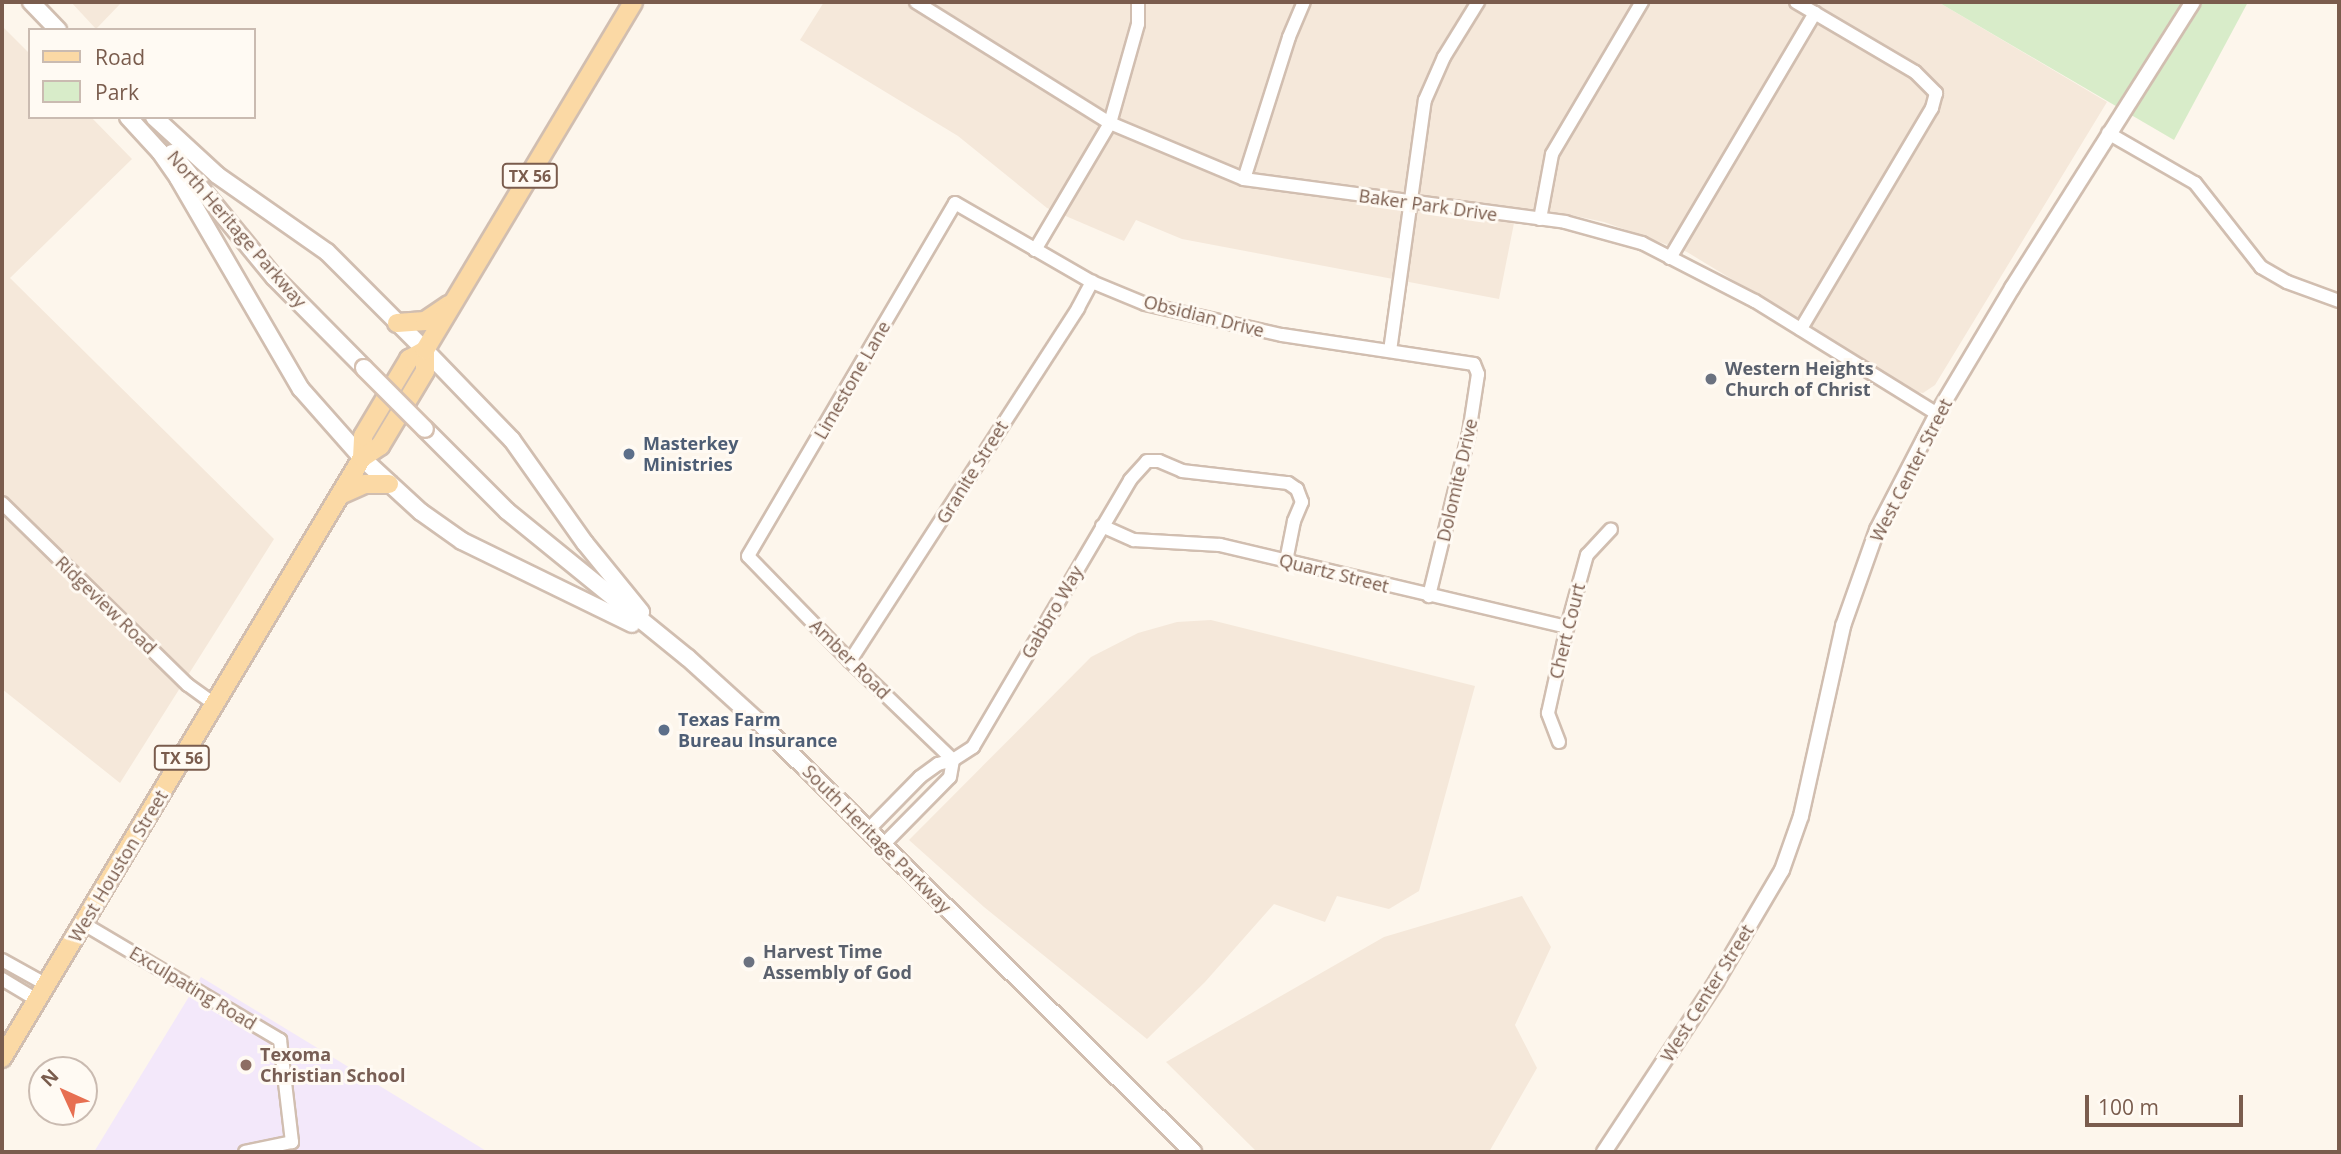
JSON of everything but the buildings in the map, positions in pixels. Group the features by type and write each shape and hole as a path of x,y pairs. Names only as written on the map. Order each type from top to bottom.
{"main road":[{"path":"31,2 56,28"},
{"name":"West Houston Street","path":"2,1058 362,458 380,446 425,371 425,350 633,2"},
{"path":"130,119 160,152 178,178 302,389 362,458 389,484 462,541 619,616 688,658"},
{"name":"North Heritage Parkway","path":"143,119 274,276 394,398"},
{"path":"156,119 217,175 327,252 425,350 512,440 611,577 688,658"},
{"path":"397,323 425,321 455,301"},
{"name":"South Heritage Parkway","path":"394,398 507,511 688,658 764,727 1193,1152"},
{"path":"340,495 365,484 389,484"}],"street":[{"name":"Baker Park Drive","path":"916,2 1110,123 1244,179 1565,222 1642,243 1755,301 1937,414"},
{"path":"1035,250 1110,123 1138,24 1139,2"},
{"path":"1244,179 1289,37 1304,2"},
{"path":"1390,351 1425,100 1444,57 1478,2"},
{"path":"1540,219 1552,154 1642,2"},
{"path":"1796,2 1915,72 1936,93 1933,108 1801,330"},
{"name":"West Center Street","path":"1604,1152 1716,982 1782,870 1801,816 1843,626 1877,530 1937,414 2108,133 2193,2"},
{"path":"1670,258 1815,13"},
{"path":"2108,133 2195,183 2261,267 2287,282 2339,301"},
{"name":"Obsidian Drive","path":"955,204 1092,282 1145,304 1282,335 1474,364"},
{"name":"Limestone Lane","path":"748,556 955,204"},
{"name":"Granite Street","path":"850,661 1078,308 1092,282"},
{"name":"Dolomite Drive","path":"1429,596 1469,433 1478,374 1474,364"},
{"name":"Gabbro Way","path":"867,830 920,777 938,764 953,760 973,747 1102,526 1130,480 1147,461 1158,461 1182,471 1288,483 1297,489 1302,502 1294,521 1286,561"},
{"name":"Ridgeview Road","path":"2,503 188,685 213,704"},
{"name":"Quartz Street","path":"1102,526 1134,540 1220,545 1567,627"},
{"name":"Chert Court","path":"1559,742 1548,713 1567,627 1587,555 1611,529"},
{"name":"Amber Road","path":"748,556 850,661 953,760"},
{"name":"Gabbro Way","path":"883,845 950,777 953,760"},
{"name":"Exculpating Road","path":"84,924 281,1040 292,1142 245,1152"},
{"path":"2,960 47,985"},
{"path":"2,979 37,1000"}],"shaded area":[{"path":"71,2 122,2 97,28"},
{"path":"824,2 1938,2 2107,102 1935,385 1923,393 1917,392 1687,252 1604,222 1561,213 1517,208 1499,299 1182,239 1136,220 1124,241 1047,208 958,136 800,40"},
{"path":"2,26 28,52 28,119 93,119 132,159 10,278 274,539 120,783 2,689"},
{"path":"1211,620 1475,686 1419,891 1389,909 1337,896 1325,922 1274,904 1205,982 1147,1039 984,907 909,840 1091,657 1138,633 1177,622"},
{"path":"1522,896 1551,947 1515,1025 1537,1068 1489,1152 1257,1152 1166,1062 1384,937"},
{"name":"Texoma Christian School","path":"201,977 488,1152 94,1152"}],"green space":[{"path":"1938,2 2248,2 2174,140"}],"place":[{"name":"Western Heights Church of Christ","path":"1711,379"},
{"name":"Masterkey Ministries","path":"629,454"},
{"name":"Texas Farm Bureau Insurance","path":"664,730"},
{"name":"Harvest Time Assembly of God","path":"749,962"},
{"name":"Texoma Christian School","path":"246,1065"}]}
